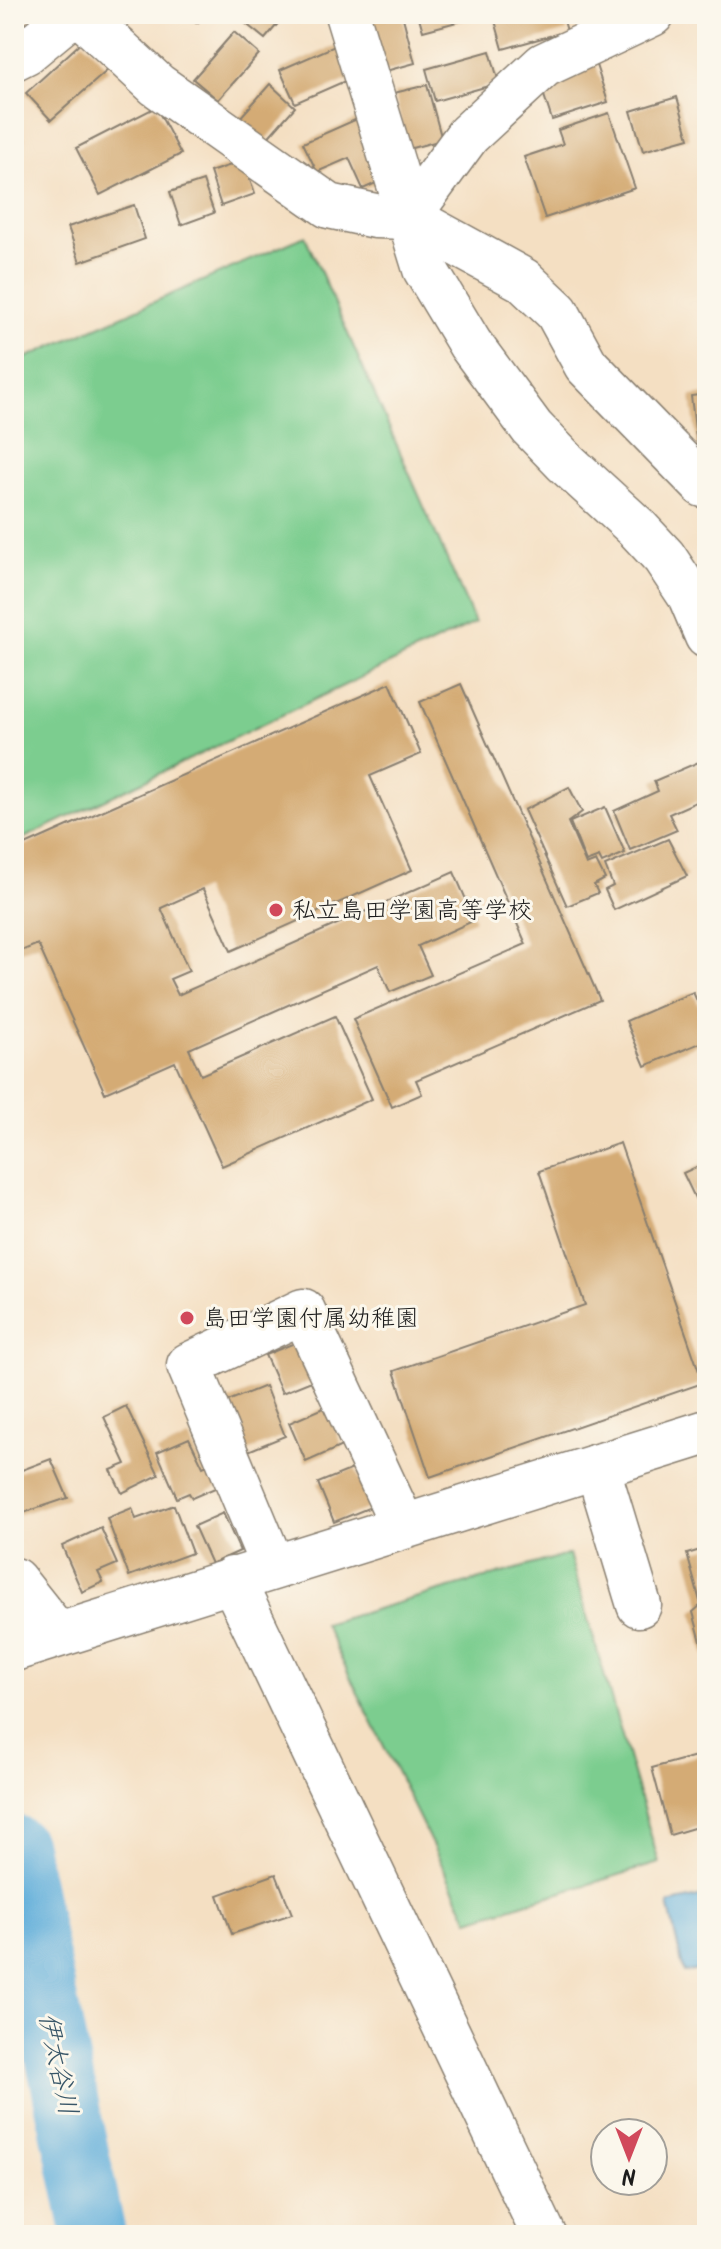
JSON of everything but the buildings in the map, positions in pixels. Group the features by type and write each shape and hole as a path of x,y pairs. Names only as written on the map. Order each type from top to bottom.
{"street":[{"path":"14,58 26,52 72,14"},
{"path":"80,14 157,85 329,206 375,216 408,217 523,280 557,312 586,365 703,485"},
{"path":"347,14 425,269 470,344 532,428 664,557 690,596 707,636"},
{"path":"408,217 468,135 544,65 652,14"},
{"path":"273,1567 189,1365 303,1311 403,1526"},
{"path":"14,1649 707,1432"},
{"path":"597,1466 639,1605"},
{"path":"232,1579 544,2235"},
{"path":"14,1580 57,1634"}],"green space":[{"path":"305,236 475,623 14,843 14,363"},
{"path":"569,1554 659,1863 469,1920 324,1624"}],"water":[{"path":"707,1895 707,1968 684,1973 668,1904"}],"waterway":[{"name":"伊太谷川","path":"14,1847 94,2235"}],"place":[{"name":"私立島田学園高等学校","path":"276,910"},
{"name":"島田学園付属幼稚園","path":"187,1318"}]}
